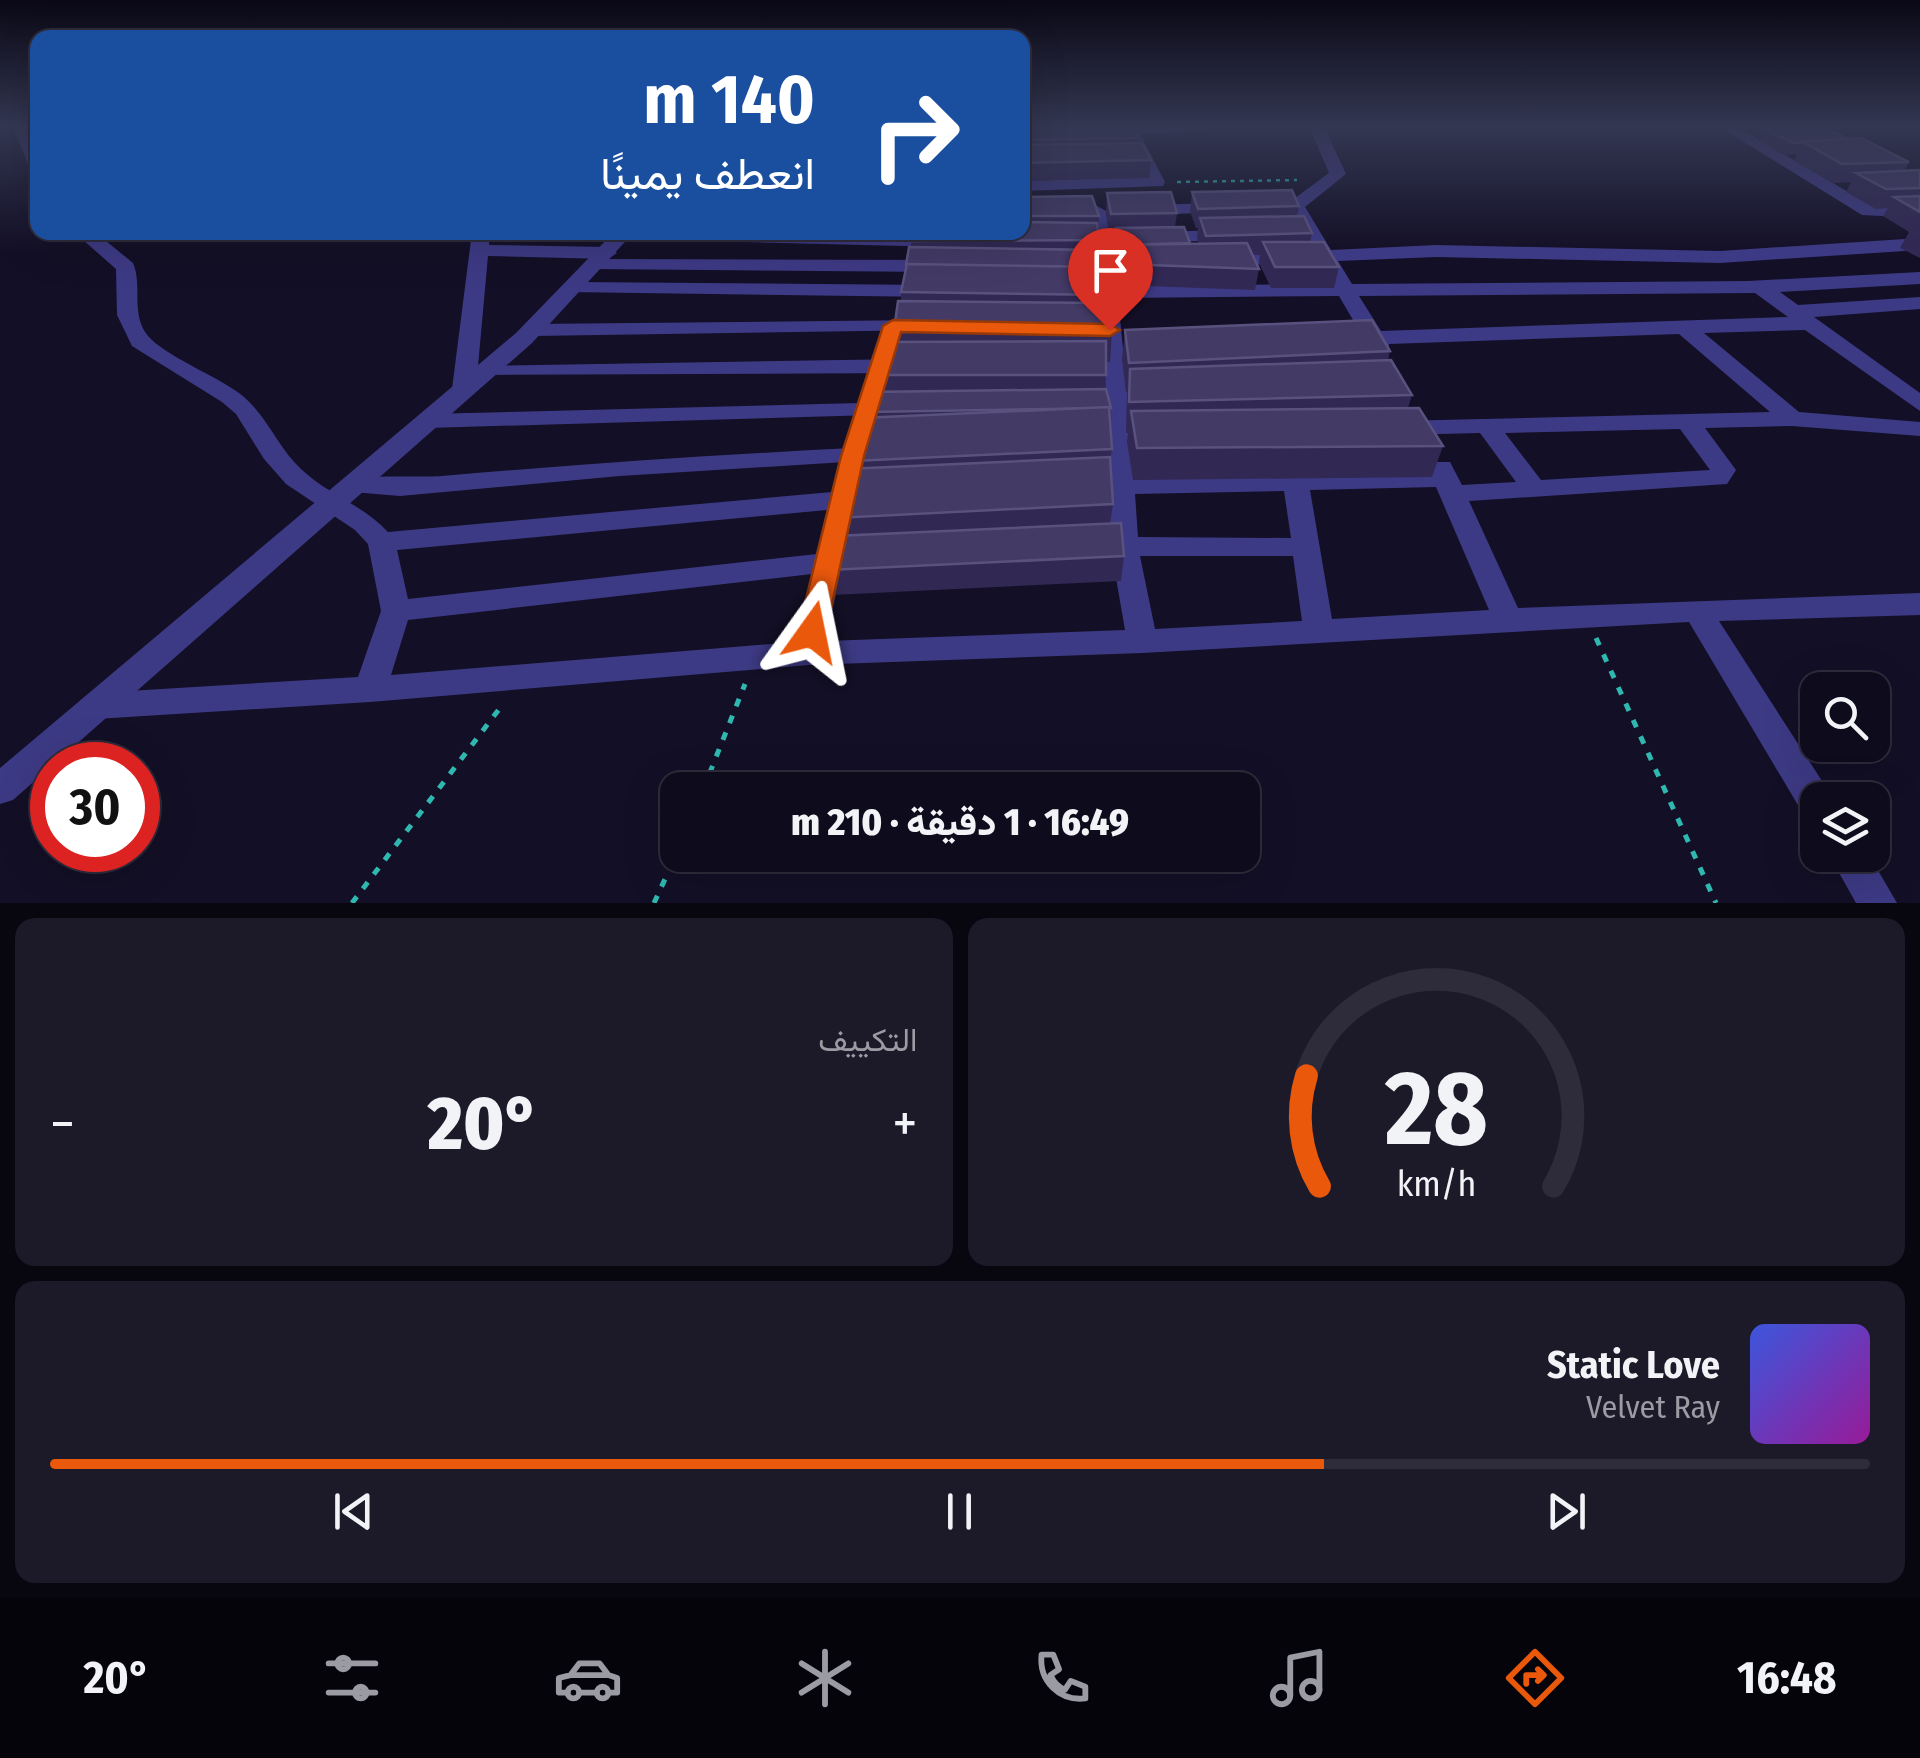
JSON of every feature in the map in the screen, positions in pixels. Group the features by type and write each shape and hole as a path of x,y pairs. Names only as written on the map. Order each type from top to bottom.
{"street":[{"path":"1148,168 1157,182"},
{"path":"1270,208 1296,206 1334,180 1338,168"},
{"path":"1800,168 1868,211 1920,213"},
{"path":"1030,186 1157,182"},
{"path":"1835,190 1862,188"},
{"path":"1296,206 1301,232 1324,257 1376,337 1389,368"},
{"path":"1142,642 1124,544 1118,437 1122,399 1104,258 1088,212 1180,214 1236,208"},
{"path":"1044,240 1104,258 1253,234"},
{"path":"93,240 126,267 127,314 140,341 245,410 273,454 295,478 365,524 381,542 396,611 370,689"},
{"path":"575,288 906,257 967,240"},
{"path":"475,380 480,242 906,257 958,266"},
{"path":"1196,261 1436,251 1720,257 1920,244"},
{"path":"0,789 533,330 614,246 906,257 963,291"},
{"path":"1892,247 1920,262"},
{"path":"1436,251 1467,290"},
{"path":"808,653 828,558 860,447 865,410 893,326 906,257"},
{"path":"1720,257 1920,404"},
{"path":"1042,367 1112,334 1350,301 1467,290 1760,287 1920,278"},
{"path":"1042,292 1112,334"},
{"path":"1320,341 1684,327 1920,303"},
{"path":"533,330 952,327"},
{"path":"1684,327 1792,419"},
{"path":"475,380 932,366"},
{"path":"1404,398 1435,451 1508,620"},
{"path":"1088,408 1122,399"},
{"path":"427,421 930,410"},
{"path":"1379,429 1792,419 1920,430"},
{"path":"1056,488 1296,483 1535,490 1718,478 1723,470 1687,421"},
{"path":"1486,426 1535,490"},
{"path":"1059,436 1195,438"},
{"path":"352,484 400,488 860,447"},
{"path":"1296,483 1318,631"},
{"path":"381,542 904,495"},
{"path":"1068,548 1124,544 1308,547"},
{"path":"396,611 828,558 884,556"},
{"path":"96,706 370,689 808,653 1142,642 1586,615 1920,604"},
{"path":"1697,611 1803,782"},
{"path":"1859,872 1878,903"}],"path":[{"path":"1157,182 1334,180"},
{"path":"1586,615 1716,903"},
{"path":"710,772 756,656"},
{"path":"352,903 524,677"},
{"path":"654,903 668,872"}],"building":[{"path":"1920,170 1920,188 1886,189 1856,173"},
{"path":"1292,190 1299,206 1198,209 1192,192"},
{"path":"1171,192 1177,213 1111,214 1107,193"},
{"path":"1092,196 1099,216 1030,216 1030,197"},
{"path":"1920,196 1920,212 1894,197"},
{"path":"1304,216 1312,233 1206,236 1200,218"},
{"path":"1030,222 1097,223 1099,240 911,241 1030,240"},
{"path":"1184,227 1190,243 1117,245 1116,228"},
{"path":"1263,242 1324,242 1339,267 1275,267"},
{"path":"1247,243 1259,269 1121,264 1117,245"},
{"path":"909,247 1100,250 1103,267 906,265"},
{"path":"907,264 1100,267 1105,295 901,292"},
{"path":"898,301 1107,303 1112,333 894,330"},
{"path":"1372,320 1390,351 1129,363 1125,330"},
{"path":"1106,341 1106,375 870,375 881,342"},
{"path":"1391,360 1412,395 1129,402 1130,369"},
{"path":"1106,389 1111,408 869,412 870,392"},
{"path":"1109,407 1112,449 854,461 861,418"},
{"path":"1419,408 1443,446 1137,448 1131,411"},
{"path":"1110,457 1113,504 836,518 846,469"},
{"path":"1121,523 1124,556 829,570 835,536"}],"route":[{"path":"812,632 852,456 893,326 1110,330"}]}
